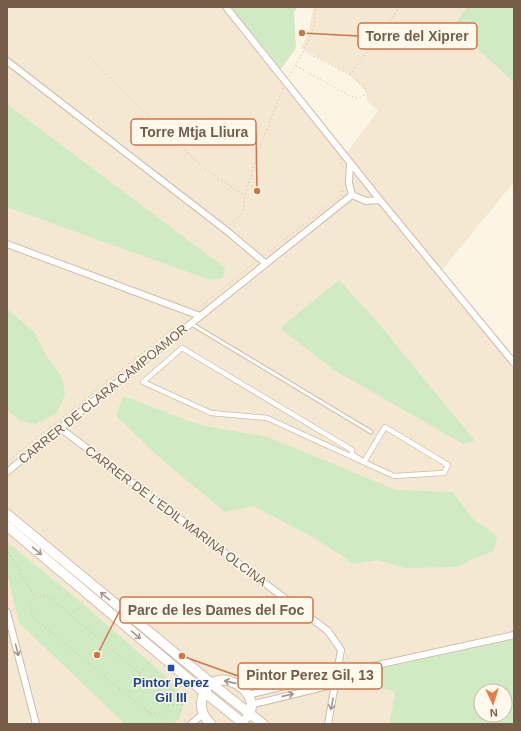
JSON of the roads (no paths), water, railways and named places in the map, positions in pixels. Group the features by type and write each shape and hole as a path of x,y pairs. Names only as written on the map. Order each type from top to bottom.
{"main road":[{"path":"7,514 211,683 250,709 263,724"},
{"path":"7,526 204,691 241,723 250,709 248,695 236,683 225,680 211,683 204,691 201,704 203,714 206,720 211,724"}],"street":[{"path":"224,10 286,82 350,164 514,363"},
{"path":"7,61 227,231 266,263"},
{"path":"350,164 348,183 352,195 366,202 380,200"},
{"name":"CARRER DE CLARA CAMPOAMOR","path":"7,472 266,263 343,198 352,195"},
{"name":"CARRER DE CLARA CAMPOAMOR","path":"7,244 200,316"},
{"path":"182,348 352,450 352,454 364,462 385,427 448,464 444,473 394,476 267,418 212,413 143,382 182,348"},
{"name":"CARRER DE L'EDIL MARINA OLCINA","path":"60,428 328,631 341,650 328,724"},
{"path":"7,612 36,724"},
{"path":"248,695 338,673 414,658 514,635"},
{"path":"250,709 336,684"},
{"path":"191,724 203,714"}],"lane":[{"path":"190,323 371,432"}],"place":[{"name":"Torre del Xiprer","path":"302,33"},
{"name":"Torre Mtja Lliura","path":"257,191"},
{"name":"Parc de les Dames del Foc","path":"97,655"},
{"name":"Pintor Perez Gil, 13","path":"182,656"},
{"name":"Pintor Perez Gil III","path":"171,668"}]}
